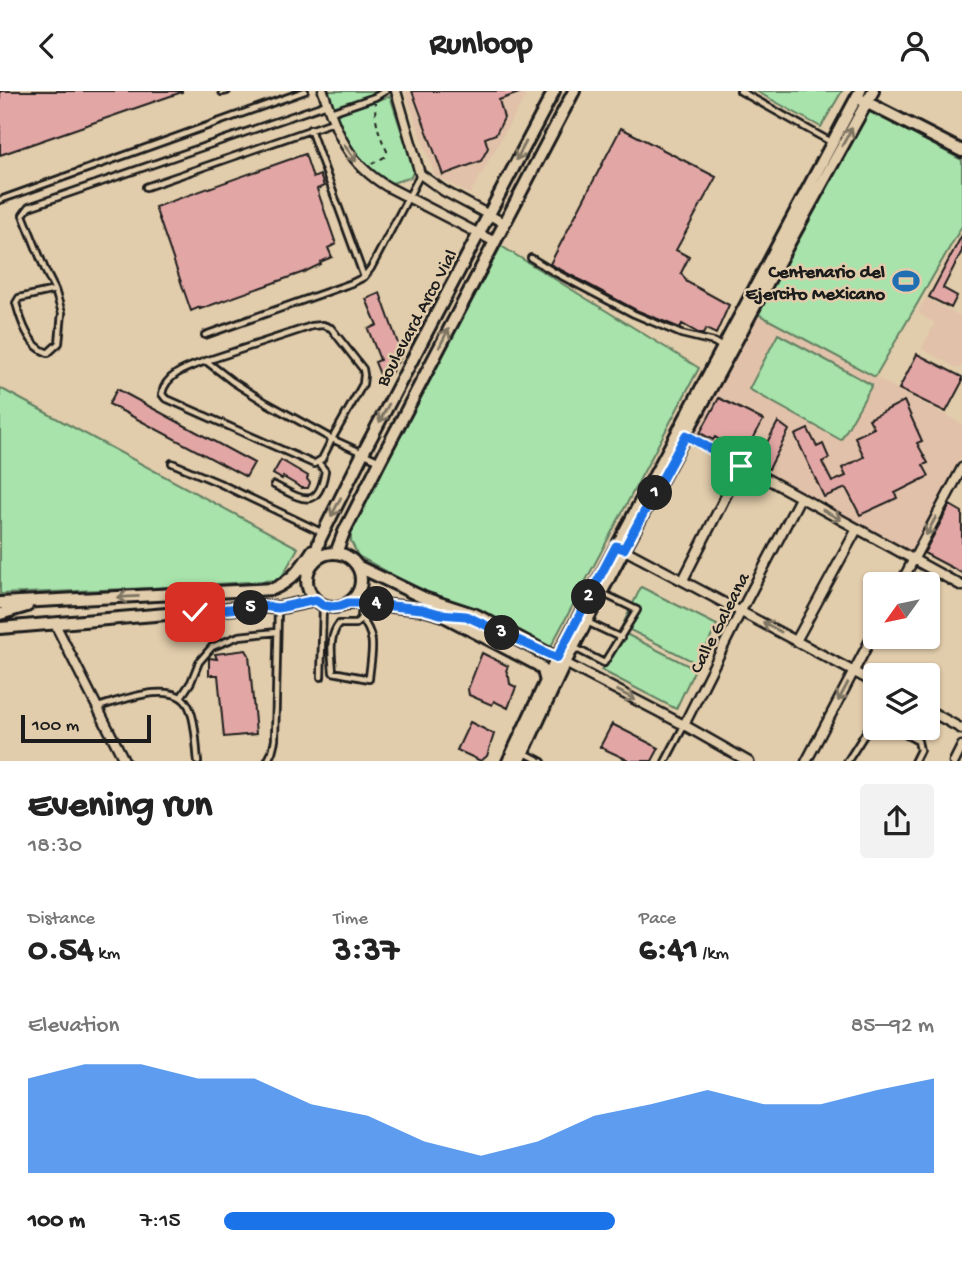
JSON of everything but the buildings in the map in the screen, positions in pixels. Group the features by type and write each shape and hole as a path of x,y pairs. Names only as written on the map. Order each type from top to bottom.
{"street":[{"path":"323,91 342,142 361,168 373,179 495,242"},
{"path":"396,91 421,174 444,191 504,223"},
{"name":"Boulevard Arco Vial","path":"313,562 322,536 363,453 554,91"},
{"name":"Boulevard Arco Vial","path":"335,553 380,461 574,91"},
{"path":"682,433 722,347 824,169 832,143 861,97 873,91"},
{"path":"861,97 962,152"},
{"path":"522,757 561,661 861,97"},
{"path":"682,433 962,586"},
{"path":"683,580 741,466"},
{"path":"907,572 962,468"},
{"name":"Calle Galeana","path":"684,725 800,498"},
{"path":"796,641 857,529"},
{"path":"0,603 274,589 292,577 322,536"},
{"path":"620,548 863,676"},
{"path":"508,761 546,682 574,648 602,593 620,548"},
{"path":"320,603 307,586 309,569 313,562 327,553 344,555 357,566 424,598 476,615 749,761"},
{"path":"348,603 359,590 361,582 357,566"},
{"path":"0,614 40,602"},
{"path":"0,628 262,606 278,608 320,603 332,607 362,603 466,616 561,661"},
{"path":"440,614 538,665 543,670 546,682"},
{"path":"55,624 125,761"},
{"path":"806,761 866,649"},
{"path":"940,717 962,729"},
{"path":"954,761 962,747"}],"lane":[{"path":"0,200 305,91"},
{"path":"55,290 19,298 16,303 22,325 40,351 48,353 59,343 62,313 55,290 23,215 29,207 329,109 375,97 385,91"},
{"path":"740,91 832,143"},
{"path":"146,187 333,122"},
{"path":"310,129 364,277"},
{"path":"205,335 364,277 421,174"},
{"path":"531,258 634,314 681,334 722,347"},
{"path":"323,325 331,328 363,369 363,384 318,462 314,464 165,398 162,394 163,387 175,374 206,361 312,326 323,325"},
{"path":"206,361 265,402 332,439 380,461"},
{"path":"274,485 304,500 310,499 315,496 323,481 325,471 318,462"},
{"path":"172,463 219,483 322,536"},
{"path":"574,648 604,663 636,610 602,593"},
{"path":"320,603 321,677"},
{"path":"361,618 373,636 369,679 333,672 331,645 335,629 339,624 356,624 361,618 362,603"},
{"path":"267,761 275,740 278,608"},
{"path":"587,622 621,638"},
{"path":"181,697 199,663 212,647 239,636 277,632"},
{"path":"98,707 155,692 181,697 189,704 198,761"},
{"name":"Calle Galeana","path":"665,761 684,725"},
{"path":"847,761 863,735"},
{"path":"914,761 920,750 916,740"},
{"path":"522,757 541,761"}],"path":[{"path":"361,168 386,156 387,151 376,124 375,97"}],"shaded area":[{"path":"405,91 528,91 470,194 435,176"},
{"path":"926,298 962,317 962,364 959,369 922,349 935,323 918,313"},
{"path":"754,312 962,424 962,454 911,553 694,437"}],"green space":[{"path":"325,91 378,91 334,108"},
{"path":"756,91 842,91 821,127"},
{"path":"390,96 414,170 411,177 392,183 371,172 353,155 344,142 335,115"},
{"path":"864,108 962,160 962,226 875,377 754,312"},
{"path":"501,246 699,368 550,648 481,610 441,601 358,556 351,541 355,523"},
{"path":"778,334 872,385 841,440 749,389"},
{"path":"0,388 298,548 280,580 0,594"},
{"path":"641,587 717,625 698,664 622,626"},
{"path":"620,631 695,669 676,709 601,670"}],"place":[{"name":"Centenario del Ejercito Mexicano","path":"906,281"}],"route":[{"path":"195,612 262,606 278,608 316,600 332,607 362,603 422,609 440,614 466,616 557,658 616,546 624,549 686,435 741,466"}]}
